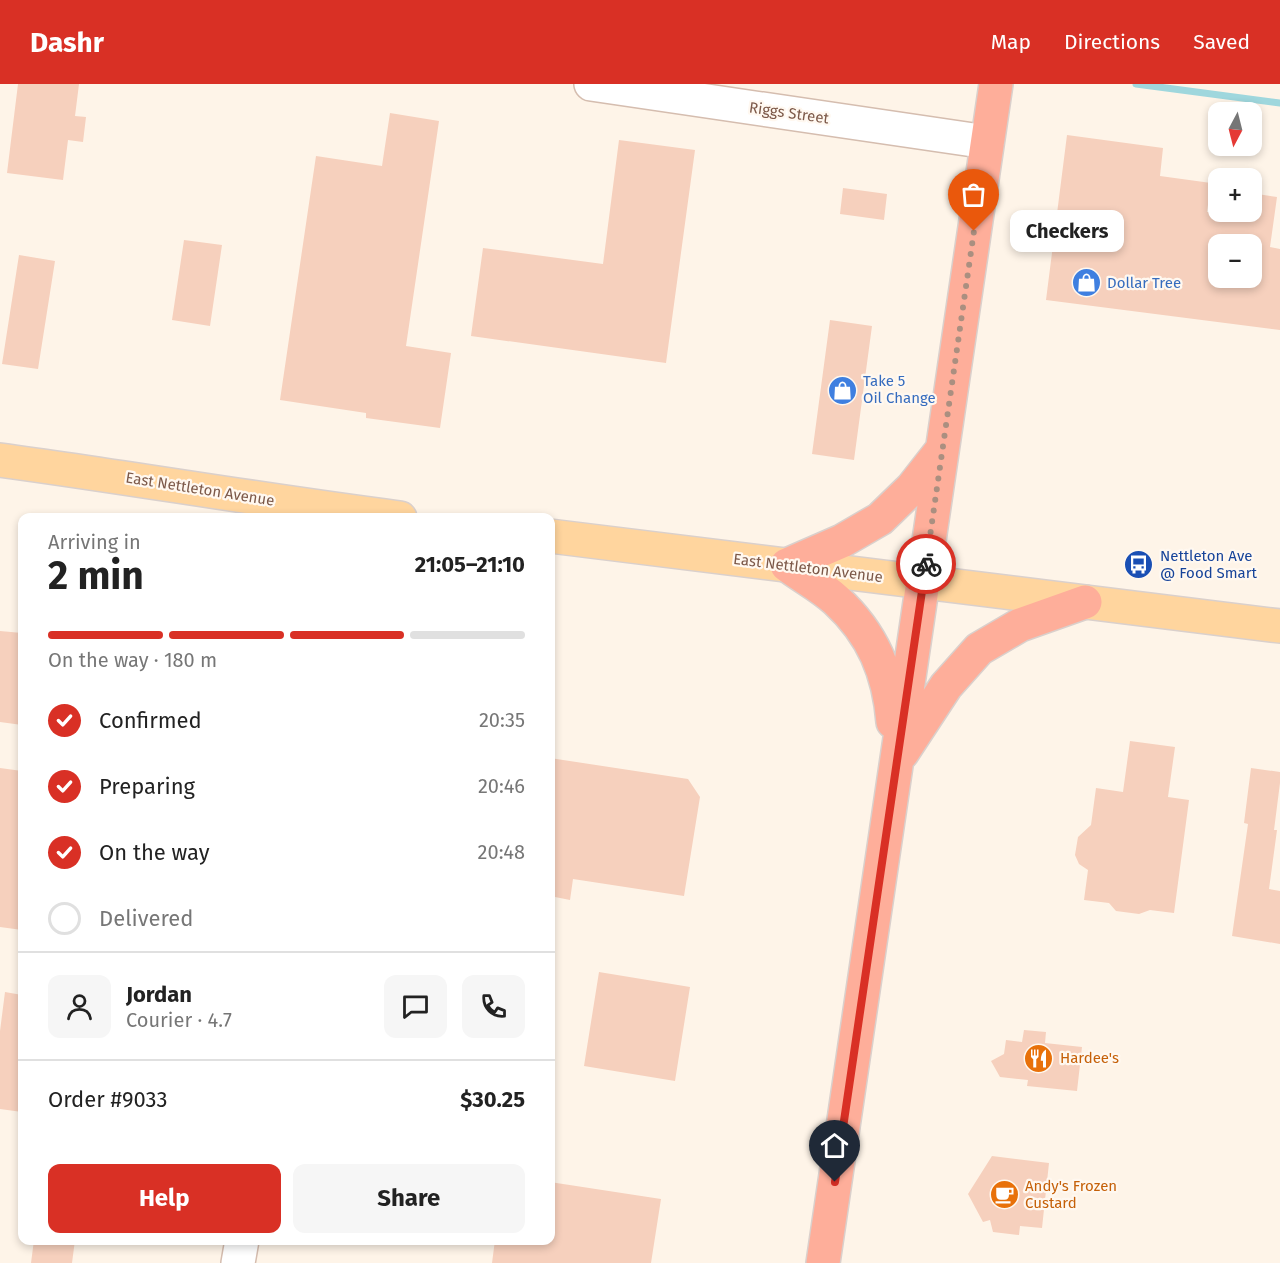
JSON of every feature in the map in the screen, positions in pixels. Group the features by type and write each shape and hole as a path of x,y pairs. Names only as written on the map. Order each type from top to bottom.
{"highway":[{"path":"823,1263 996,84"},
{"path":"787,566 842,541 880,519 912,488 942,450"},
{"path":"787,566 835,599 863,629 882,666 891,699 897,762"},
{"path":"897,762 946,686 979,649 1020,625 1085,602"}],"main road":[{"name":"East Nettleton Avenue","path":"0,460 340,513"},
{"name":"East Nettleton Avenue","path":"555,537 1280,626"}],"street":[{"name":"Riggs Street","path":"591,84 987,142"},
{"path":"238,1263 241,1245"}],"building":[{"path":"18,84 79,84 75,116 86,117 83,142 68,140 63,180 7,173"},
{"path":"390,113 439,121 406,346 451,353 440,428 366,418 366,413 280,400 316,156 382,166"},
{"path":"1067,135 1163,148 1160,176 1208,183 1208,222 1262,222 1262,195 1277,197 1270,247 1280,249 1280,330 1046,300"},
{"path":"619,140 695,150 666,363 471,336 483,248 603,264"},
{"path":"843,188 887,194 884,220 840,214"},
{"path":"184,240 222,245 210,326 172,320"},
{"path":"19,255 55,261 38,369 2,364"},
{"name":"Take 5 Oil Change","path":"830,320 872,326 854,460 812,454"},
{"path":"0,631 18,633 18,724 0,722"},
{"path":"1130,741 1175,747 1168,797 1189,800 1174,913 1150,910 1139,914 1116,911 1109,903 1084,900 1088,870 1079,864 1075,855 1078,837 1091,825 1096,788 1123,792"},
{"path":"555,759 688,779 700,797 684,896 573,879 570,900 555,897"},
{"path":"0,768 18,770 18,929 0,927"},
{"path":"1251,768 1280,772 1274,830 1277,830 1269,889 1280,891 1280,944 1232,936 1248,824 1244,823"},
{"path":"599,972 690,987 675,1081 584,1066"},
{"path":"5,992 18,994 18,1111 0,1109 0,1031"},
{"name":"Hardee's","path":"1024,1030 1046,1032 1045,1043 1082,1047 1077,1091 1027,1086 1028,1080 1000,1077 991,1061 1004,1054 1006,1040 1022,1042"},
{"name":"Andy's Frozen Custard","path":"992,1156 1049,1163 1042,1228 1020,1226 1019,1235 993,1232 990,1220 983,1222 968,1194"},
{"path":"555,1183 661,1199 651,1263 492,1263 494,1245 555,1245"},
{"path":"33,1245 74,1245 72,1263 31,1263"}],"waterway":[{"path":"1136,84 1280,103"}],"way so far":[{"path":"926,564 974,231"}],"place":[{"name":"Checkers","path":"974,231"},
{"name":"Dollar Tree","path":"1086,283"},
{"name":"Take 5 Oil Change","path":"842,390"},
{"name":"Nettleton Ave @ Food Smart","path":"1139,565"},
{"name":"Hardee's","path":"1039,1058"},
{"name":"Andy's Frozen Custard","path":"1004,1195"}],"route":[{"path":"835,1182 926,564"}]}
